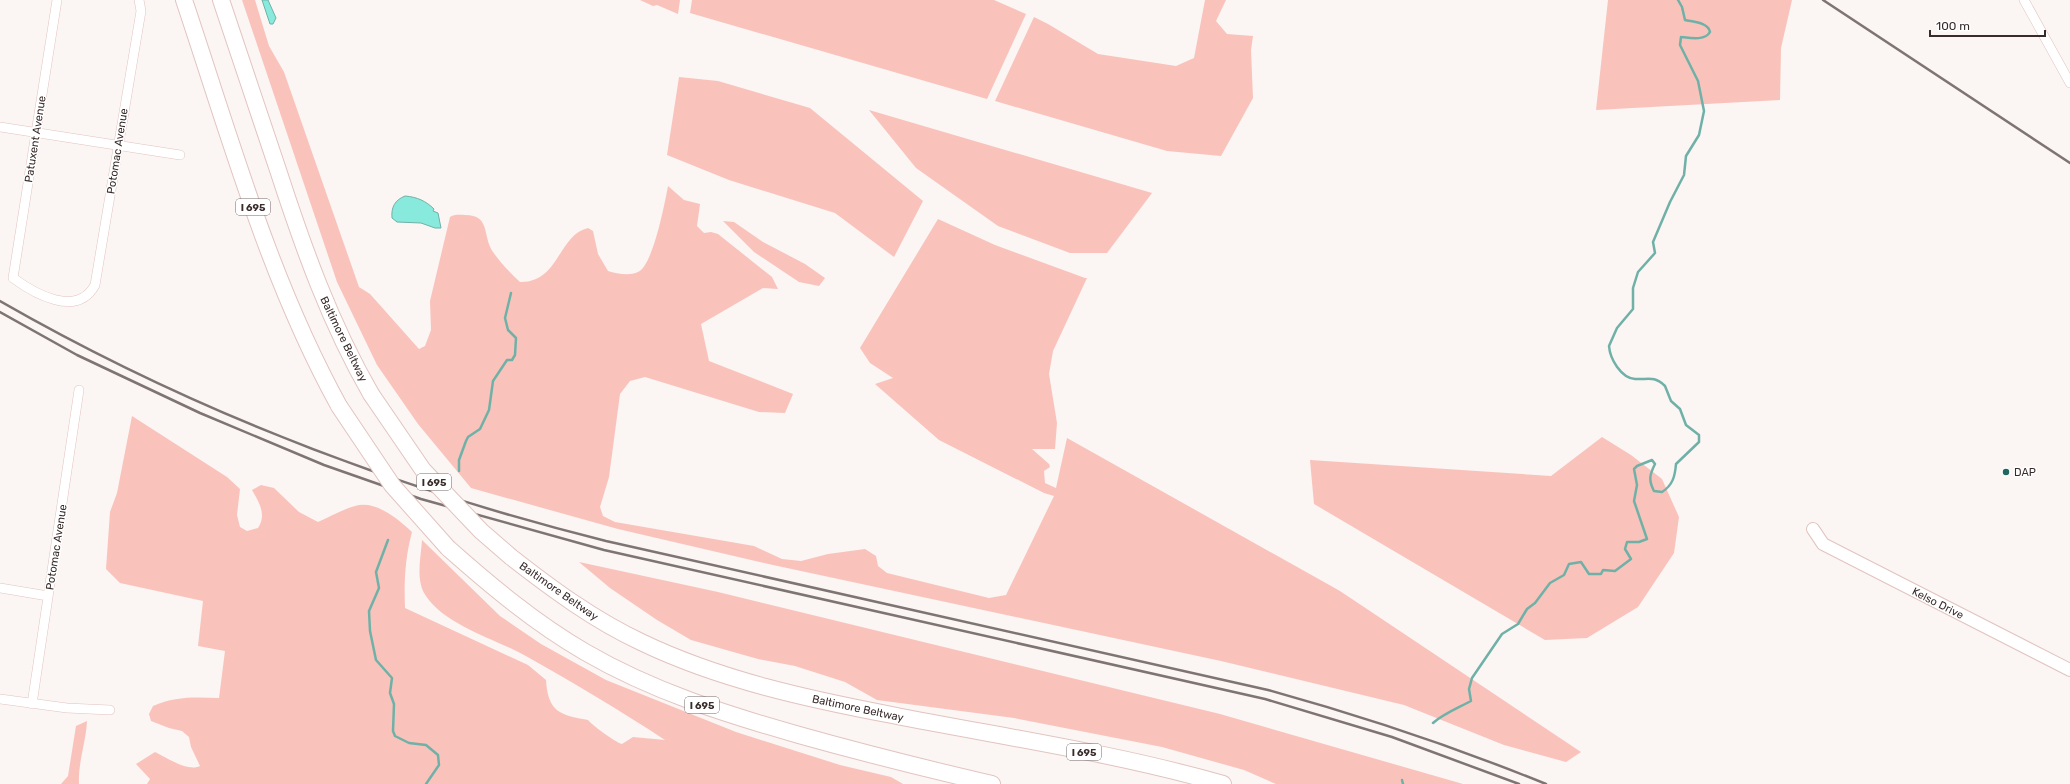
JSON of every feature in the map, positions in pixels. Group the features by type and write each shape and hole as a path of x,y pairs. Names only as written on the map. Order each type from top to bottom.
{"highway":[{"name":"I 695","path":"184,0 275,269 298,325 339,406 392,485 448,548 513,603 550,630 585,652 666,692 717,711 780,730 992,784"},
{"name":"Baltimore Beltway","path":"221,0 307,257 350,358 371,394 423,470 471,521 511,557 548,586 609,626 681,659 729,676 776,690 845,706 1146,764 1223,784"}],"street":[{"name":"Patuxent Avenue","path":"57,0 13,278 30,290 54,300 72,301 86,297"},
{"path":"2024,0 2070,83"},
{"name":"Potomac Avenue","path":"86,297 95,285 98,274 141,11 139,1"},
{"path":"0,128 36,132 180,155"},
{"name":"Potomac Avenue","path":"32,704 79,390"},
{"name":"Kelso Drive","path":"1813,529 1823,544 2070,670"},
{"path":"0,588 48,596"},
{"path":"0,699 32,704 110,710"}],"shaded area":[{"path":"242,0 255,0 269,46 284,72 359,287 370,294 419,349 425,346 431,330 430,301 450,217 455,215 473,216 482,222 493,252 520,282 533,280 543,275 551,267 570,240 578,232 588,228 593,231 598,254 608,271 619,274 631,274 638,272 649,258 658,233 668,186 684,200 700,204 697,226 704,233 711,232 718,234 772,277 778,289 763,288 701,324 709,361 793,394 785,413 759,412 645,377 630,381 620,394 609,477 600,507 603,516 615,522 754,546 782,559 801,561 828,554 865,549 876,556 878,566 887,573 989,598 1006,595 1054,496 1044,493 939,440 875,384 893,378 870,363 860,348 938,219 995,245 1087,278 1053,351 1049,374 1057,423 1055,449 1032,449 1049,464 1050,467 1044,471 1045,483 1056,488 1067,438 1340,591 1581,752 1566,762 1504,745 1404,705 1221,661 773,565 618,529 471,488 418,424 377,365 337,282"},
{"path":"640,0 680,0 678,14 657,5 653,6"},
{"path":"692,0 994,0 1026,14 987,99 690,13"},
{"path":"1205,0 1226,0 1216,21 1227,34 1253,36 1251,50 1253,98 1221,156 1167,151 995,101 1034,17 1098,54 1176,66 1194,58"},
{"path":"1608,0 1792,0 1781,48 1780,100 1596,110"},
{"path":"679,77 718,81 810,108 923,201 894,257 835,213 729,180 667,155"},
{"path":"869,110 1152,193 1107,253 1070,253 998,226 916,168"},
{"path":"723,221 734,222 763,242 805,264 825,278 819,286 799,282 754,252"},
{"path":"132,416 227,477 240,489 237,515 240,527 247,531 258,528 261,523 261,509 252,490 261,485 274,488 299,512 318,522 346,509 363,505 379,508 393,516 412,532 406,570 405,608 528,665 546,680 549,699 557,710 563,714 588,720 604,734 619,743 622,744 633,737 665,740 542,665 458,623 434,606 426,596 421,583 420,569 422,540 500,616 541,644 606,680 736,732 840,765 891,777 903,784 147,784 150,779 136,764 155,752 184,766 200,766 191,747 189,737 182,731 151,721 149,714 153,706 169,700 193,697 219,698 225,651 198,646 203,601 120,583 106,569 110,512 117,493"},
{"path":"1602,437 1631,455 1662,479 1679,517 1674,553 1638,607 1587,638 1545,640 1314,504 1310,460 1551,476"},
{"path":"579,562 718,592 1220,714 1463,784 1276,784 1244,770 1162,747 1014,718 877,700 845,682 795,666 758,659 691,640 657,620 610,588"},
{"path":"87,721 79,784 61,784 68,776 76,726"}],"water":[{"path":"262,0 268,0 276,18 273,24 270,24"},
{"path":"405,196 421,200 431,206 434,209 433,211 438,213 441,228 435,228 421,223 397,222 392,218 394,204"}],"waterway":[{"path":"1433,723 1446,714 1471,701 1469,689 1472,678 1502,634 1518,624 1527,609 1535,603 1550,583 1564,575 1569,564 1581,562 1589,574 1601,574 1603,570 1615,571 1631,559 1625,549 1627,542 1639,542 1647,539 1634,501 1637,485 1634,469 1637,466 1652,460 1655,464 1651,474 1651,484 1654,491 1662,492 1673,480 1676,464 1699,442 1699,435 1686,425 1680,409 1671,401 1665,386 1654,379 1635,379 1625,375 1614,362 1609,346 1617,328 1633,309 1633,288 1638,272 1655,253 1653,242 1670,202 1684,175 1686,156 1699,135 1704,111 1698,81 1680,45 1681,37 1701,38 1705,37 1710,32 1709,29 1703,24 1685,20 1682,7 1678,0"},
{"path":"459,471 459,460 466,441 468,437 480,429 489,410 493,381 507,360 512,360 515,355 516,338 508,330 505,318 511,293"},
{"path":"388,540 376,572 379,588 369,611 370,631 376,660 392,678 390,693 394,704 393,731 395,736 409,743 426,745 438,755 439,765 426,784"},
{"path":"1402,780 1403,784"}],"railway":[{"path":"1823,0 2070,163"},
{"path":"0,301 145,377 219,411 371,471 449,496 527,520 606,541 1268,690 1338,710 1408,733 1477,757 1546,784"},
{"path":"0,312 77,355 200,413 324,465 421,499 604,550 1265,699 1392,737 1519,784"}],"place":[{"name":"DAP","path":"2006,472"}]}
